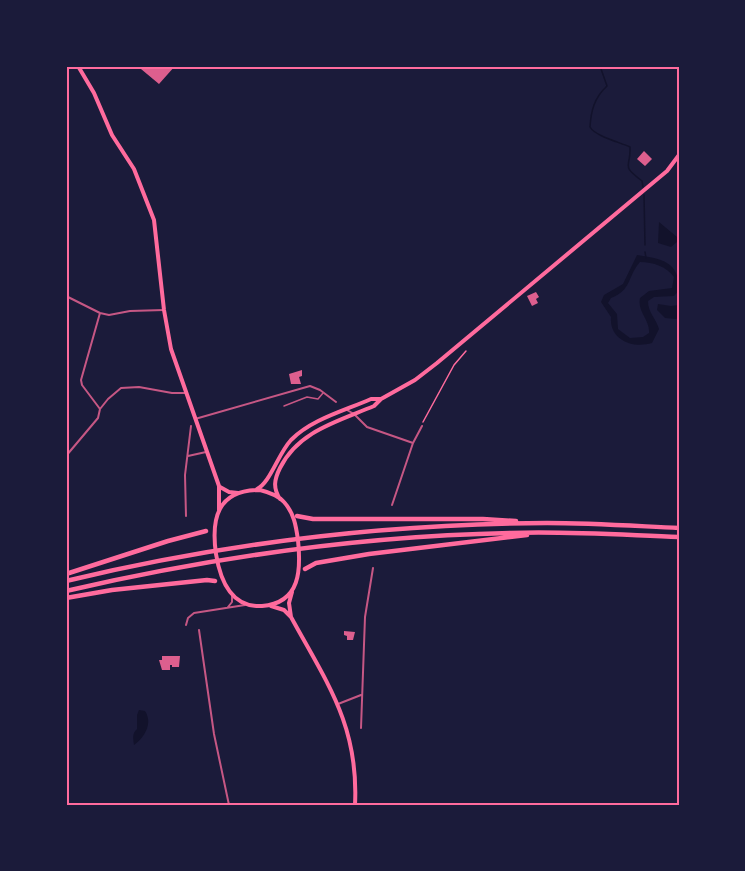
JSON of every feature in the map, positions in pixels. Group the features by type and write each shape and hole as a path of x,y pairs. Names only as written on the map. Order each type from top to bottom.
{"highway":[{"path":"297,516 313,519 483,519 679,528"},
{"path":"66,581 166,560 290,540 428,527 550,523"},
{"path":"66,574 206,531"},
{"path":"66,591 181,566 290,549 422,536 550,532 679,537"},
{"path":"305,569 316,563 369,554 550,532"},
{"path":"66,597 112,590 215,581"}],"main road":[{"path":"78,66 112,135 135,169 154,220 170,345 219,486 219,511"},
{"path":"297,516 280,499 275,481 282,463 306,436 374,406 381,399 415,380 667,171 679,155"},
{"path":"225,587 218,565 214,525 226,501 265,483 281,453 299,433 319,421 371,399 381,399"},
{"path":"219,486 230,492 240,493"},
{"path":"253,490 267,492 280,499"},
{"path":"291,512 297,533 300,574"},
{"path":"206,531 214,525"},
{"path":"305,569 292,591 289,603 291,617 338,704 345,722 353,753 356,805"},
{"path":"215,581 240,601 250,605 280,608 291,617"},
{"path":"267,605 281,600 292,591"}],"street":[{"path":"66,296 100,313 116,315 130,311 164,310"},
{"path":"100,313 81,380 82,385 100,409"},
{"path":"195,419 310,386 336,402"},
{"path":"66,456 98,418 100,409 108,399 121,388 186,393"},
{"path":"346,410 371,429 413,442"},
{"path":"186,516 185,475 190,426"},
{"path":"392,505 413,442 422,426"},
{"path":"187,456 206,452"},
{"path":"361,728 365,617 373,568"},
{"path":"228,607 232,602 232,595"},
{"path":"186,625 188,618 194,613 250,605"},
{"path":"199,630 214,734 229,805"},
{"path":"338,704 362,694"}],"lane":[{"path":"284,406 308,397 318,399 323,392"}],"path":[{"path":"422,426 454,365 466,351"}],"shaded area":[{"path":"659,222 677,237 677,242 671,247 658,243"},
{"path":"637,255 661,260 672,267 676,273 679,290 674,296 654,297 648,301 649,309 659,329 652,343 637,345 623,340 611,325 611,317 601,302 604,295 623,284","holes":["640,262 668,270 674,277 672,288 649,291 640,298 640,307 648,324 649,333 643,337 630,338 618,329 617,314 608,303 611,298 623,291"]},
{"path":"658,304 679,305 679,317 665,318 657,310"},
{"path":"139,710 145,711 148,725 144,734 134,745 133,736 137,729"}],"building":[{"path":"144,66 175,66 159,84 141,69"},
{"path":"644,151 652,159 645,166 637,159"},
{"path":"536,292 539,297 536,299 538,303 532,306 527,296"},
{"path":"302,370 302,376 299,377 301,384 291,384 289,374"},
{"path":"344,631 355,632 353,640 347,640"},
{"path":"162,656 180,656 179,667 170,665 170,670 162,670 159,660 162,660"}],"waterway":[{"path":"600,66 607,86 594,105 590,127 602,136 630,147 628,166 631,172 642,181 643,187"},
{"path":"644,195 645,245"},
{"path":"645,252 646,258"}]}
